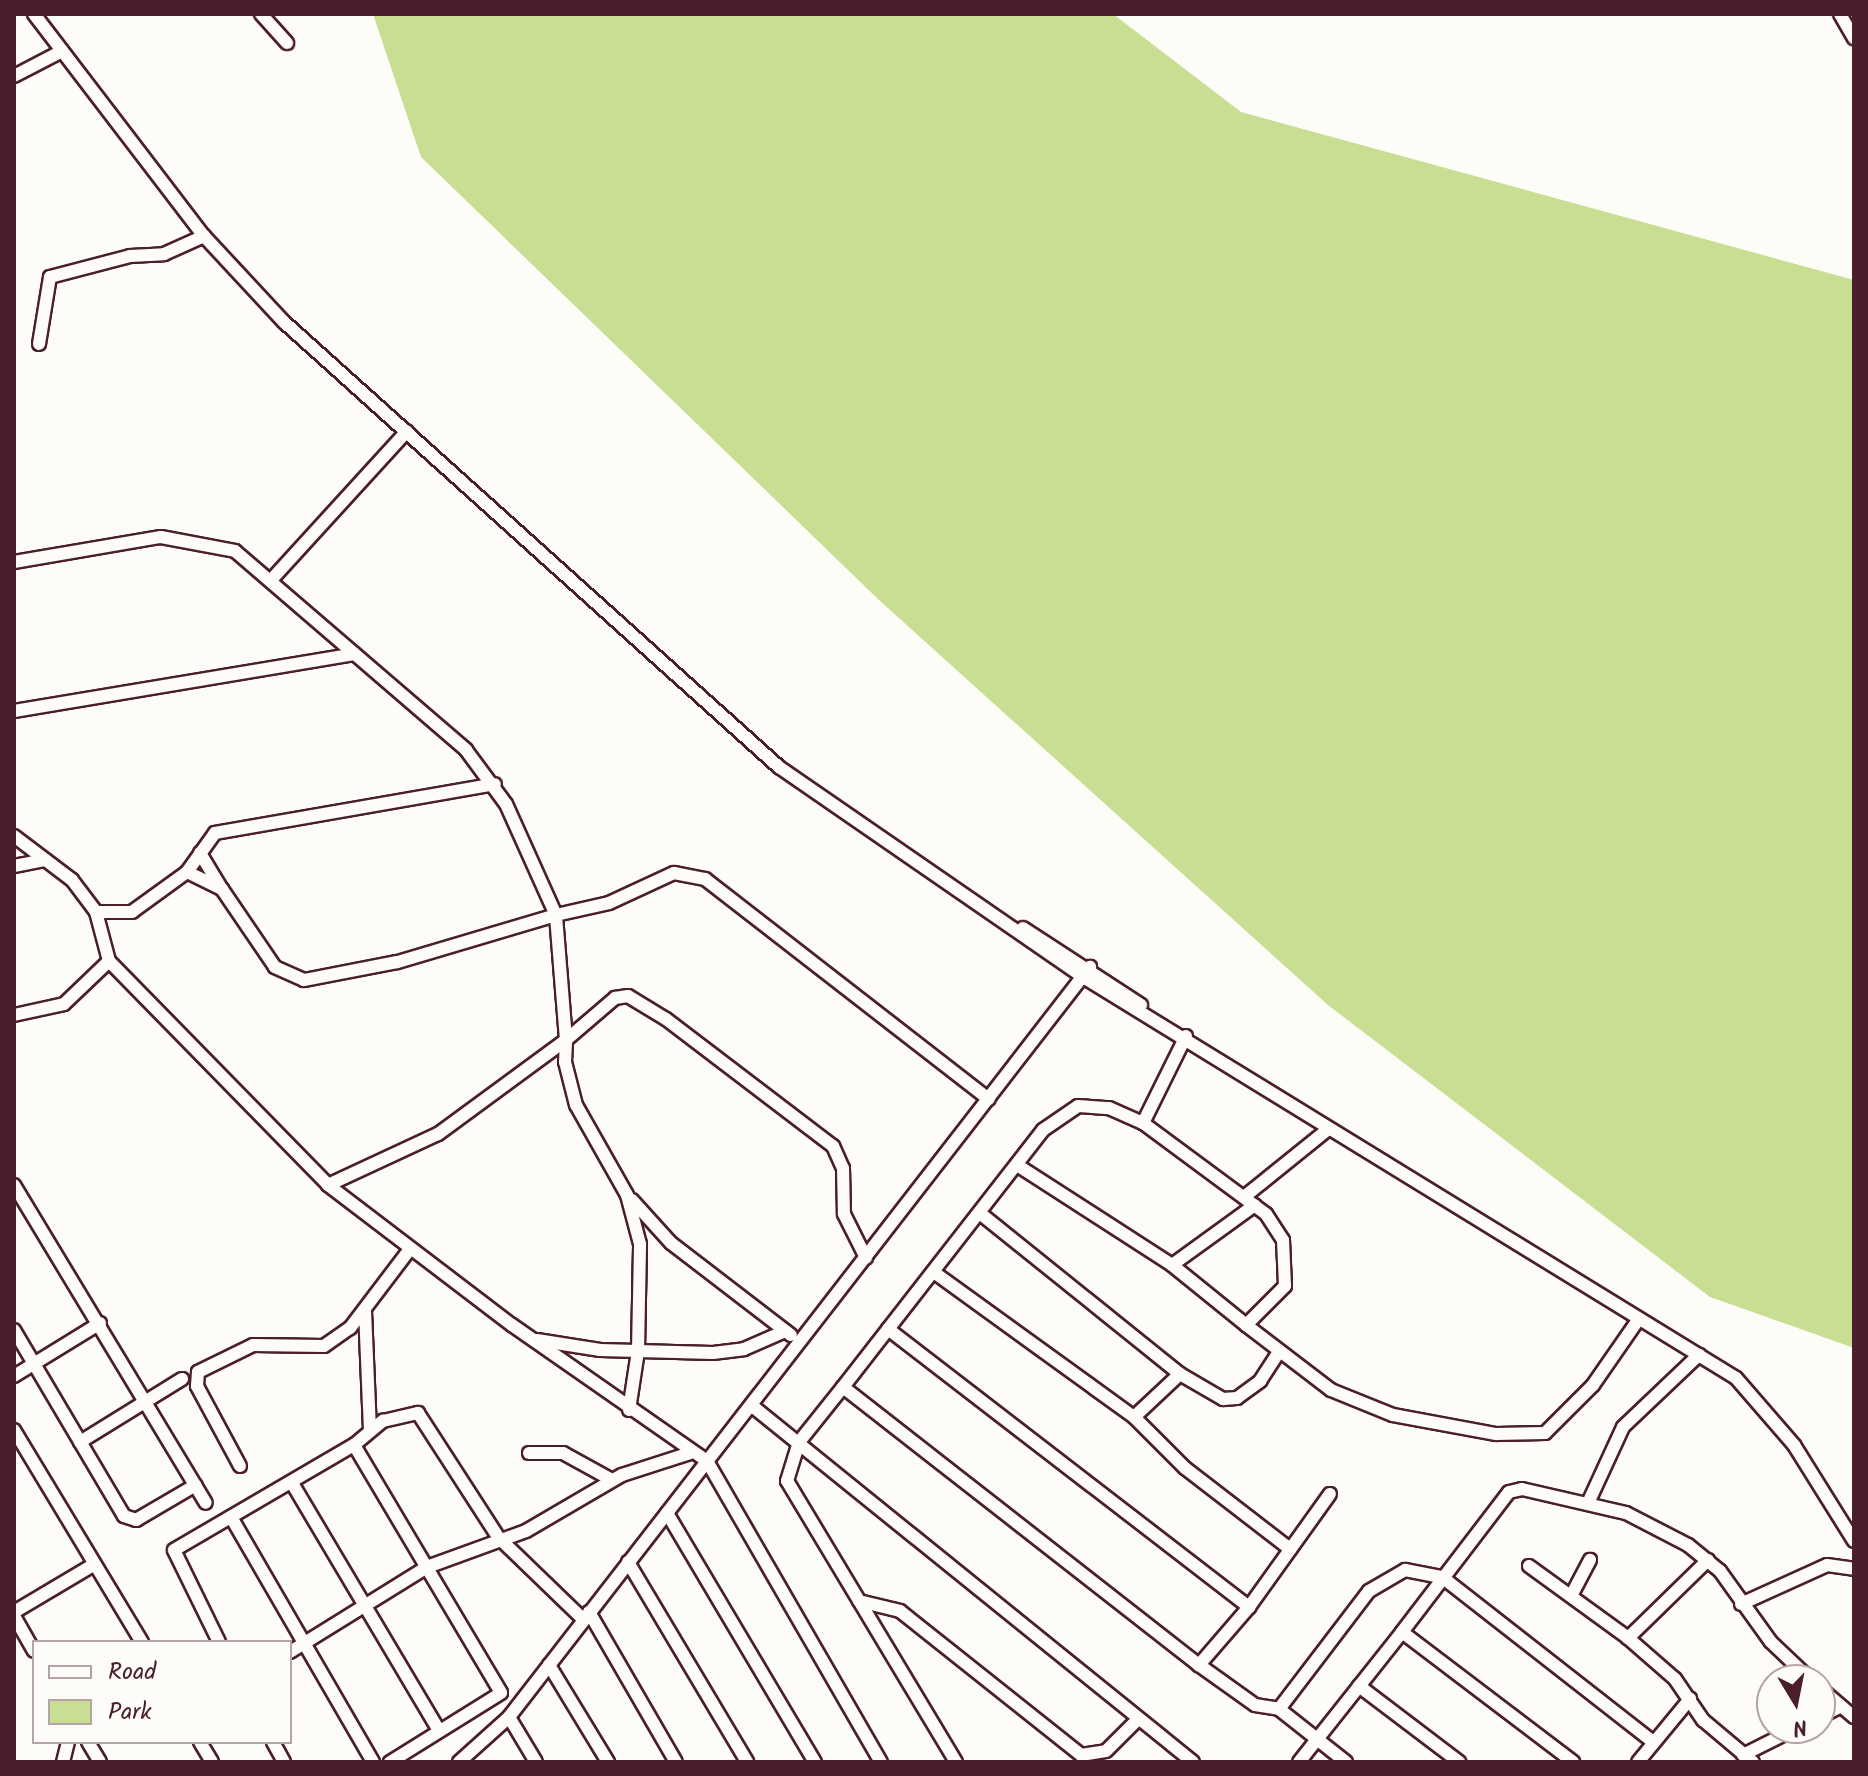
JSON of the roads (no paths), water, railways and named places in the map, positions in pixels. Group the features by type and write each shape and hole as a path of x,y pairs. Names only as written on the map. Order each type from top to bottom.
{"street":[{"path":"34,14 204,236 284,322 779,767 1162,1022"},
{"path":"261,14 287,43"},
{"path":"1840,14 1854,38"},
{"path":"14,76 62,51"},
{"path":"39,344 50,277 130,256 164,254 204,236"},
{"path":"272,579 407,431"},
{"path":"14,562 186,538 235,551 272,579 466,750 495,784 546,881 556,915 566,1040 576,1105 627,1195 671,1243 800,1342"},
{"path":"15,713 354,654"},
{"path":"96,912 140,908 187,872 215,833 495,784"},
{"path":"14,836 72,880 96,912 109,961 328,1185 530,1339 690,1453 707,1461 881,1762"},
{"path":"200,853 275,967 304,980 397,962 556,915 609,903 674,873 705,879 989,1099"},
{"path":"14,866 45,860"},
{"path":"187,872 222,889"},
{"path":"996,914 1061,963 1087,972 1102,989 1186,1036 1327,1130 1699,1355 1761,1403 1854,1541"},
{"path":"14,1015 64,1004 109,961"},
{"path":"1061,963 1071,993"},
{"path":"459,1762 513,1712 1087,972"},
{"path":"1071,993 1102,989"},
{"path":"328,1185 438,1134 622,996 666,1019 833,1146 843,1168 844,1214 866,1258"},
{"path":"1143,1123 1186,1036"},
{"path":"956,1762 787,1481 799,1442 935,1273 1051,1120 1078,1106 1109,1108 1143,1123 1255,1205 1283,1240 1287,1272 1277,1298 1246,1325"},
{"path":"1244,1197 1327,1130"},
{"path":"1017,1165 1172,1265 1331,1390 1393,1415 1531,1435 1557,1428 1638,1320"},
{"path":"14,1185 206,1503"},
{"path":"627,1195 640,1244 638,1351 629,1410"},
{"path":"1172,1265 1255,1205"},
{"path":"981,1214 1180,1374 1223,1399 1237,1398 1260,1381 1279,1352"},
{"path":"240,1466 197,1386 198,1372 253,1345 324,1346 365,1311 410,1249"},
{"path":"935,1273 1134,1417 1185,1468 1290,1549"},
{"path":"365,1311 370,1428"},
{"path":"14,1376 100,1323"},
{"path":"888,1329 1249,1607"},
{"path":"14,1330 130,1520 196,1485"},
{"path":"530,1339 638,1351 744,1349 785,1331"},
{"path":"1589,1501 1623,1427 1699,1355"},
{"path":"1134,1417 1180,1374"},
{"path":"80,1442 182,1379"},
{"path":"843,1387 1199,1665 1255,1705 1279,1709 1346,1762"},
{"path":"751,1405 1137,1720 1193,1762"},
{"path":"218,1640 173,1557 179,1546 354,1445 370,1428 418,1413 499,1538 586,1616 676,1762"},
{"path":"14,1430 141,1640"},
{"path":"354,1445 513,1712 536,1762"},
{"path":"529,1453 563,1453 612,1480"},
{"path":"292,1651 427,1567 499,1538 526,1531 612,1480 690,1453"},
{"path":"292,1483 439,1731"},
{"path":"1299,1762 1509,1492 1589,1501 1654,1524 1708,1560 1741,1604 1796,1664"},
{"path":"1199,1665 1249,1607 1330,1494"},
{"path":"667,1513 815,1762"},
{"path":"231,1517 373,1762"},
{"path":"1571,1596 1590,1560"},
{"path":"1628,1638 1708,1560"},
{"path":"628,1562 747,1762"},
{"path":"32,1647 14,1614 93,1565"},
{"path":"1741,1604 1827,1565 1854,1569"},
{"path":"1529,1566 1628,1638 1690,1699 1703,1720 1748,1758 1771,1744"},
{"path":"1279,1709 1384,1578 1423,1569 1442,1577 1653,1742"},
{"path":"859,1601 900,1611 1081,1755 1106,1751 1137,1720"},
{"path":"1402,1632 1573,1762"},
{"path":"549,1665 608,1762"},
{"path":"1359,1686 1459,1762"},
{"path":"390,1762 501,1693"},
{"path":"1638,1762 1690,1699"},
{"path":"1836,1703 1854,1717"},
{"path":"1836,1709 1840,1707"},
{"path":"89,1744 100,1762"},
{"path":"201,1744 212,1762"},
{"path":"274,1744 284,1762"}]}
